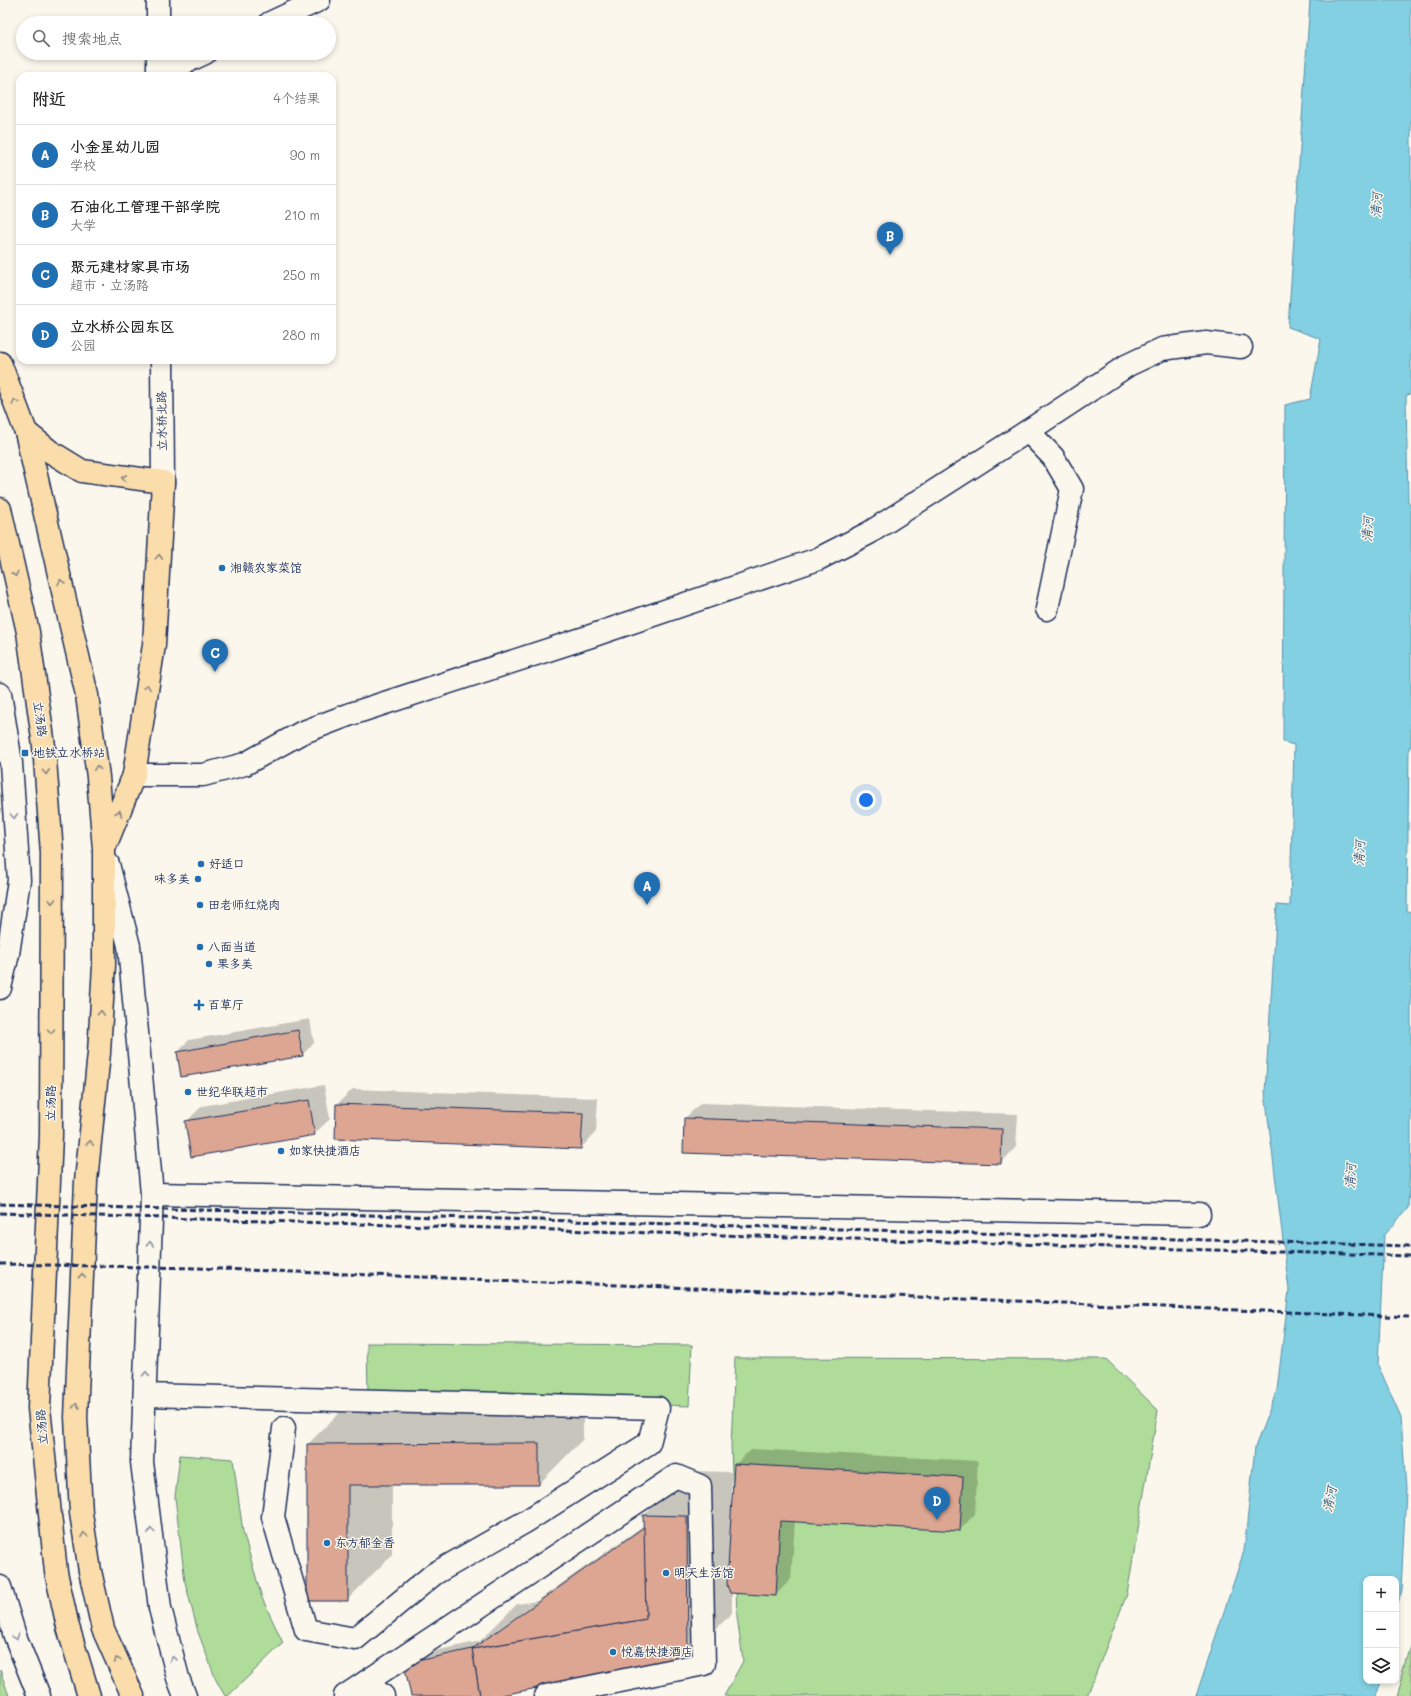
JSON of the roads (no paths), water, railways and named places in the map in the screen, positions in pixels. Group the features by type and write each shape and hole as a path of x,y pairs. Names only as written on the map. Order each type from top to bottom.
{"main road":[{"path":"0,363 26,432 87,696 98,777 104,849 104,965 98,1053 86,1182 76,1417 81,1513 90,1571 103,1629 133,1696"},
{"path":"26,432 51,452 82,471 163,482 154,645 134,775 104,849"},
{"name":"立汤路","path":"0,509 28,632 44,746 52,853 51,1135 39,1408 56,1572 68,1627 89,1696"}],"street":[{"path":"158,0 158,16"},
{"path":"285,16 319,0"},
{"path":"158,60 158,72"},
{"path":"164,72 190,60"},
{"path":"134,775 203,775 245,764 302,734 351,714 591,636 818,559 869,533 1028,432 1128,365 1162,349 1206,343 1241,347"},
{"name":"立水桥北路","path":"162,364 163,482"},
{"path":"1028,432 1053,457 1072,489 1047,609"},
{"path":"0,694 11,763 19,880 8,954 0,988"},
{"path":"104,849 129,946 152,1194 142,1462 160,1608 178,1678 185,1696"},
{"path":"152,1194 1199,1214"},
{"path":"145,1395 658,1408 648,1443 525,1522 434,1574 355,1639 306,1630 273,1517 284,1428"},
{"path":"345,1696 676,1476 700,1486 704,1664 546,1696"},
{"path":"0,1586 15,1636 39,1696"},
{"path":"366,1682 383,1696"}],"water":[{"name":"清河","path":"1310,0 1411,0 1411,393 1406,396 1408,501 1411,506 1411,747 1409,747 1407,911 1411,912 1411,1141 1408,1208 1384,1236 1378,1365 1401,1417 1406,1489 1401,1590 1399,1599 1399,1576 1363,1576 1363,1684 1380,1684 1374,1696 1196,1696 1244,1551 1255,1447 1277,1390 1289,1290 1265,1092 1277,905 1290,906 1294,745 1283,742 1285,405 1310,399 1321,339 1288,327"}],"railway":[{"path":"0,1204 1411,1246"},
{"path":"0,1213 1411,1256"},
{"path":"0,1264 197,1268 1411,1317"}],"place":[{"name":"石油化工管理干部学院","path":"890,255"},
{"name":"湘赣农家菜馆","path":"222,568"},
{"name":"聚元建材家具市场","path":"215,672"},
{"name":"地铁立水桥站","path":"25,753"},
{"name":"好适口","path":"201,864"},
{"name":"味多美","path":"198,879"},
{"name":"田老师红烧肉","path":"200,905"},
{"name":"小金星幼儿园","path":"647,905"},
{"name":"八面当道","path":"200,947"},
{"name":"果多美","path":"209,964"},
{"name":"百草厅","path":"199,1005"},
{"name":"世纪华联超市","path":"188,1092"},
{"name":"如家快捷酒店","path":"281,1151"},
{"name":"立水桥公园东区","path":"937,1520"},
{"name":"东方郁金香","path":"327,1543"},
{"name":"明天生活馆","path":"666,1573"},
{"name":"悦嘉快捷酒店","path":"613,1652"}]}
